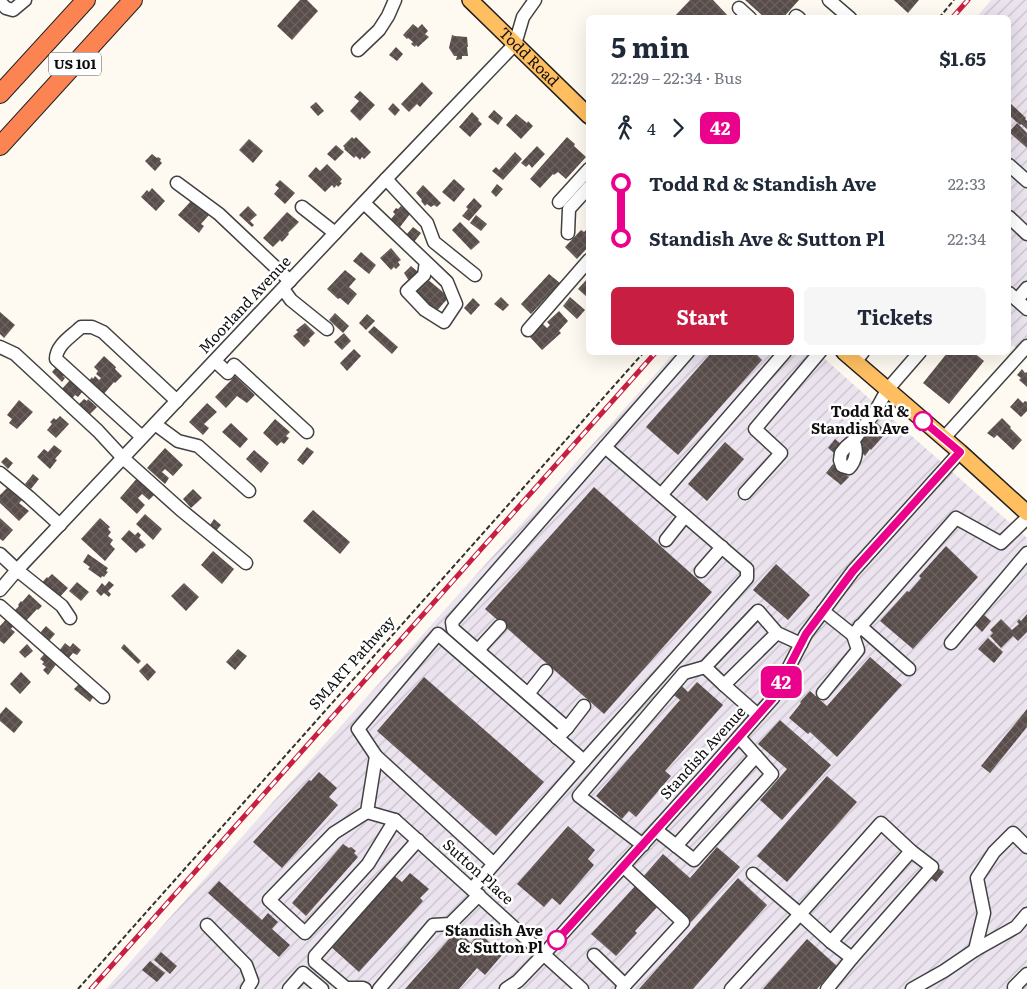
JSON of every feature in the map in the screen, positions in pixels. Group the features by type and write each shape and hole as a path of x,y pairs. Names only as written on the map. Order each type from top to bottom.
{"highway":[{"path":"39,51 79,0"},
{"name":"US 101","path":"0,94 86,0"},
{"name":"US 101","path":"0,146 133,0"},
{"path":"107,29 139,0"}],"main road":[{"name":"Todd Road","path":"470,0 586,113"},
{"path":"854,356 887,390 960,452 1027,513"}],"street":[{"path":"0,2 6,8 14,10 25,0"},
{"path":"358,50 379,30 395,0"},
{"path":"515,44 523,17 535,0"},
{"path":"829,0 846,15"},
{"path":"740,8 747,15"},
{"name":"Moorland Avenue","path":"0,590 142,437 515,44"},
{"path":"1011,166 1027,181"},
{"path":"559,202 586,172"},
{"path":"386,179 427,223 434,242 475,275"},
{"path":"177,183 220,214 287,285 291,300 327,329"},
{"path":"568,233 569,209 586,190"},
{"path":"364,203 426,262 447,282 456,304 444,322 425,310 407,291 424,276 426,262"},
{"path":"302,207 335,233"},
{"path":"1011,219 1027,234"},
{"path":"528,330 586,263"},
{"path":"1027,288 1013,296 1027,309"},
{"path":"142,437 56,359 58,348 82,327 92,327 103,332 177,400"},
{"path":"944,439 1027,346"},
{"path":"0,347 14,354 98,431 123,458 181,510 246,564"},
{"path":"567,728 452,629 452,622 685,355"},
{"path":"661,495 782,355"},
{"path":"745,494 780,453 755,429 817,355"},
{"path":"853,441 875,412 887,390 917,355"},
{"path":"215,361 228,373 234,365 307,432"},
{"path":"155,424 178,441 198,446 249,491"},
{"path":"379,989 433,925 450,924 476,892 494,864 748,578 747,570 722,547 605,448"},
{"name":"Standish Avenue","path":"506,989 518,981 544,954 773,698 806,634 853,571 960,452"},
{"path":"0,473 60,525"},
{"path":"666,540 685,516"},
{"path":"823,693 858,650 856,631 956,518 1001,543 1027,518"},
{"path":"701,571 722,547"},
{"path":"950,643 1027,553"},
{"path":"0,554 62,606 70,618"},
{"path":"0,606 104,697"},
{"path":"643,845 579,796 684,673 705,667 758,611 777,633 800,644"},
{"path":"823,612 856,631 909,669"},
{"path":"478,650 500,626"},
{"path":"724,685 777,633"},
{"path":"494,864 376,756 358,729 438,634 584,761"},
{"path":"705,667 758,715"},
{"path":"528,694 546,671"},
{"path":"557,738 584,706"},
{"path":"656,830 694,860 772,774 739,737"},
{"path":"376,756 368,812 334,833 269,900 306,933 368,864 395,820"},
{"path":"676,846 756,756"},
{"name":"Sutton Place","path":"368,812 395,820 582,989"},
{"path":"731,989 881,823 911,851 932,867 827,989"},
{"path":"975,950 984,914 977,878 994,852 1013,834 1027,847"},
{"path":"365,989 346,988 315,962 315,956 418,840"},
{"path":"831,942 911,851"},
{"path":"594,955 624,987 683,922 623,866"},
{"path":"753,874 852,958"},
{"path":"912,989 1016,927 1027,914"},
{"path":"207,926 246,965 252,981 247,989"},
{"path":"289,989 303,972 322,989"},
{"path":"1016,989 1014,987 1027,974"}],"path":[{"path":"942,15 954,0"},
{"name":"SMART Pathway","path":"78,989 641,355"}],"shaded area":[{"path":"991,0 1027,0 1027,357 1013,345 1011,347 1011,15 978,15"},
{"path":"672,355 820,355 1027,538 1027,989 106,989"}],"building":[{"path":"300,0 307,0 318,11 292,40 277,26"},
{"path":"690,0 713,0 727,15 676,15"},
{"path":"745,0 799,0 786,15 762,15"},
{"path":"894,0 919,0 908,13"},
{"path":"413,24 418,28 422,24 428,31 425,34 429,37 418,47 411,44 413,42 403,35"},
{"path":"452,35 467,37 468,56 462,56 462,59 456,60 457,56 454,56 449,48"},
{"path":"396,47 403,54 397,61 389,55"},
{"path":"422,82 433,93 420,107 417,104 409,112 401,104"},
{"path":"360,91 375,105 360,121 350,111 359,101 354,97"},
{"path":"316,102 324,111 318,116 310,107"},
{"path":"393,103 400,110 395,116 388,109"},
{"path":"1011,104 1026,118 1027,129 1011,117"},
{"path":"494,110 503,118 498,125 488,117"},
{"path":"472,112 482,124 470,137 459,127"},
{"path":"516,114 533,126 521,139 506,125"},
{"path":"1017,123 1027,133 1027,148 1011,134 1011,130"},
{"path":"352,137 354,139 356,137 371,152 364,159 362,157 360,160 356,156 354,158 344,149 343,146"},
{"path":"567,137 586,157 566,179 558,172 553,174 540,188 530,179"},
{"path":"249,139 263,151 253,163 239,150"},
{"path":"336,145 344,152 335,161 327,154"},
{"path":"537,146 545,154 532,168 529,164 526,167 521,163"},
{"path":"515,152 522,159 503,180 492,171 496,167 499,170"},
{"path":"152,154 161,159 162,163 155,171 145,161"},
{"path":"327,164 342,179 340,182 342,183 334,188 332,185 325,192 308,176 316,167 320,171"},
{"path":"454,179 465,189 454,202 442,192"},
{"path":"280,180 295,193 285,204 274,194 279,188 275,185"},
{"path":"497,184 503,189 496,197 491,192"},
{"path":"423,185 441,203 437,207 434,205 431,207 427,204 425,206 421,201 416,193"},
{"path":"152,188 165,201 156,211 141,197 147,190 149,192"},
{"path":"474,198 482,206 469,221 462,216 468,209 466,207"},
{"path":"192,200 209,215 201,224 204,226 199,233 178,215"},
{"path":"248,206 257,215 250,221 254,225 252,227 239,215"},
{"path":"401,206 410,214 400,227 391,219 395,214 393,212 396,208 398,209"},
{"path":"287,212 299,222 282,242 280,240 273,247 263,238"},
{"path":"476,215 487,224 481,231 470,223"},
{"path":"460,222 480,242 471,250 452,230"},
{"path":"413,227 421,233 414,242 406,235"},
{"path":"581,230 584,232 586,230 586,249 577,259 565,247"},
{"path":"391,248 401,260 398,262 400,265 396,269 394,267 391,270 380,258"},
{"path":"361,252 376,265 369,274 353,261"},
{"path":"411,266 418,272 409,281 404,273"},
{"path":"345,270 356,279 349,287 357,294 348,305 327,289"},
{"path":"549,274 560,283 531,314 521,304"},
{"path":"426,278 449,297 434,314 411,295"},
{"path":"586,280 586,296 578,289"},
{"path":"501,297 509,305 503,311 494,304"},
{"path":"570,297 585,310 577,319 563,306"},
{"path":"473,298 480,305 471,315 464,308"},
{"path":"559,311 568,321 559,331 561,333 542,350 529,336 542,323 547,328 550,325 547,322"},
{"path":"0,312 15,325 4,338 0,334"},
{"path":"335,313 349,326 343,333 329,320"},
{"path":"367,314 375,321 366,330 359,323"},
{"path":"305,323 315,333 304,347 293,336 298,332 296,330"},
{"path":"374,326 398,347 392,354 368,332"},
{"path":"344,333 351,341 342,350 334,342"},
{"path":"354,349 361,356 347,371 340,363"},
{"path":"709,355 757,355 762,360 678,455 646,427"},
{"path":"946,355 977,355 984,361 949,404 923,383"},
{"path":"104,356 116,367 115,369 122,376 102,396 87,383 92,377 93,379 95,376 99,380 101,378 96,374 98,371 94,367"},
{"path":"58,365 66,372 62,382 52,372"},
{"path":"1022,369 1025,373 1027,372 1027,387 1019,380 1021,378 1017,375"},
{"path":"235,376 255,395 247,403 237,396 226,408 215,397"},
{"path":"70,380 83,391 78,397 75,395 72,399 61,390"},
{"path":"1018,398 1023,403 1027,402 1027,411 1021,417 1010,407"},
{"path":"84,399 87,401 88,399 97,407 90,414 79,404"},
{"path":"19,400 33,412 17,429 9,423 12,419 7,415"},
{"path":"207,403 217,412 204,424 209,428 203,435 189,422"},
{"path":"60,416 69,424 56,438 47,430 52,424 50,422"},
{"path":"1002,418 1022,440 1013,450 997,435 994,438 987,433"},
{"path":"275,419 290,432 286,436 289,438 284,444 281,442 277,446 263,433"},
{"path":"231,423 248,439 240,448 222,432"},
{"path":"877,423 887,432 865,456 856,447 869,431 867,430"},
{"path":"835,439 841,444 834,453 828,448"},
{"path":"725,442 744,459 707,501 688,484"},
{"path":"54,445 62,451 50,469 37,457 44,449 48,452"},
{"path":"307,447 314,452 303,465 297,460"},
{"path":"165,448 183,465 173,476 165,469 162,472 169,478 165,484 147,468"},
{"path":"254,450 269,463 261,473 246,459"},
{"path":"6,457 13,463 8,469 1,462"},
{"path":"833,464 849,477 841,485 826,473"},
{"path":"33,474 39,479 31,489 25,484"},
{"path":"139,476 157,492 149,500 142,494 138,498 145,505 137,514 120,498"},
{"path":"8,487 15,494 19,491 25,497 19,503 29,511 19,521 0,503 0,495"},
{"path":"594,487 712,592 604,714 485,609"},
{"path":"193,489 202,498 191,508 183,499"},
{"path":"313,510 350,542 340,554 303,521"},
{"path":"145,514 162,529 153,540 136,524"},
{"path":"0,518 13,530 3,541 0,539"},
{"path":"100,518 110,527 108,529 111,532 108,536 113,540 110,544 115,549 105,561 81,539"},
{"path":"214,519 221,525 216,531 210,525"},
{"path":"129,530 135,535 138,532 141,535 139,538 146,545 136,553 121,539"},
{"path":"946,546 978,577 913,649 880,621 907,591 909,592 921,578 919,576"},
{"path":"213,551 234,569 222,584 201,565"},
{"path":"88,554 108,568 106,571 108,572 104,577 102,576 101,578 88,569 90,567 83,562"},
{"path":"776,564 810,595 788,620 753,590"},
{"path":"52,574 68,588 57,600 40,585"},
{"path":"109,581 114,585 108,591 111,594 109,597 104,593 101,596 96,591 102,583 105,586"},
{"path":"77,582 89,592 81,601 69,591"},
{"path":"184,583 199,597 186,611 171,596"},
{"path":"29,594 42,606 26,621 14,611"},
{"path":"983,614 991,621 982,632 974,624"},
{"path":"1027,614 1027,632 1018,641 1013,636 1001,648 990,636 993,633 990,630 1001,619 1012,630 1019,624 1017,622 1019,619 1021,621"},
{"path":"9,616 14,625 11,629 15,632 4,644 0,641 0,626"},
{"path":"46,626 55,634 48,642 39,634"},
{"path":"988,638 1003,652 994,663 978,649"},
{"path":"65,643 70,647 73,643 81,650 77,655 73,653 67,660 59,651"},
{"path":"27,644 33,651 25,658 19,652"},
{"path":"124,644 141,661 138,664 121,648"},
{"path":"238,649 247,656 235,670 226,662"},
{"path":"46,652 58,662 48,675 43,670 46,667 42,664 44,662 40,659"},
{"path":"870,657 902,685 837,757 810,732 808,734 789,718 810,691 827,706"},
{"path":"147,663 156,672 148,681 139,671"},
{"path":"21,672 31,682 20,694 10,684"},
{"path":"424,677 544,782 496,836 377,731"},
{"path":"697,682 723,705 665,771 671,776 636,817 629,811 622,819 596,796 680,700 671,693 679,683 688,692"},
{"path":"79,684 94,696 90,702 74,689"},
{"path":"6,707 23,722 14,733 0,721 0,714"},
{"path":"1027,709 1027,727 990,773 981,766"},
{"path":"780,720 831,765 782,820 760,800 787,769 758,744"},
{"path":"319,772 337,788 329,797 338,805 282,868 253,842 309,780 311,781"},
{"path":"827,776 857,802 787,882 757,856"},
{"path":"568,826 595,850 588,859 594,865 560,905 552,898 544,907 517,884"},
{"path":"343,844 356,851 354,853 358,857 306,916 292,903"},
{"path":"717,847 740,867 691,922 642,878 663,854 690,878"},
{"path":"936,866 944,872 936,882 928,876"},
{"path":"410,873 429,889 420,898 423,901 359,972 330,946 393,875 402,882"},
{"path":"738,878 767,905 693,989 639,989"},
{"path":"219,881 262,920 268,913 278,922 272,929 290,945 279,957 208,893"},
{"path":"637,884 660,904 635,931 637,933 616,956 591,934"},
{"path":"457,930 471,943 479,933 503,954 485,975 477,968 459,989 405,989"},
{"path":"807,939 837,966 817,989 763,989"},
{"path":"161,952 177,966 170,974 154,960"},
{"path":"150,961 165,973 157,982 142,970"}],"railway":[{"path":"955,15 968,0"},
{"path":"91,989 653,355"}],"bus line":[{"name":"42","path":"557,940 773,698 806,634 853,571 960,452 923,421"}],"place":[{"name":"Todd Rd & Standish Ave","path":"923,421"},
{"name":"Standish Ave & Sutton Pl","path":"557,940"}]}
